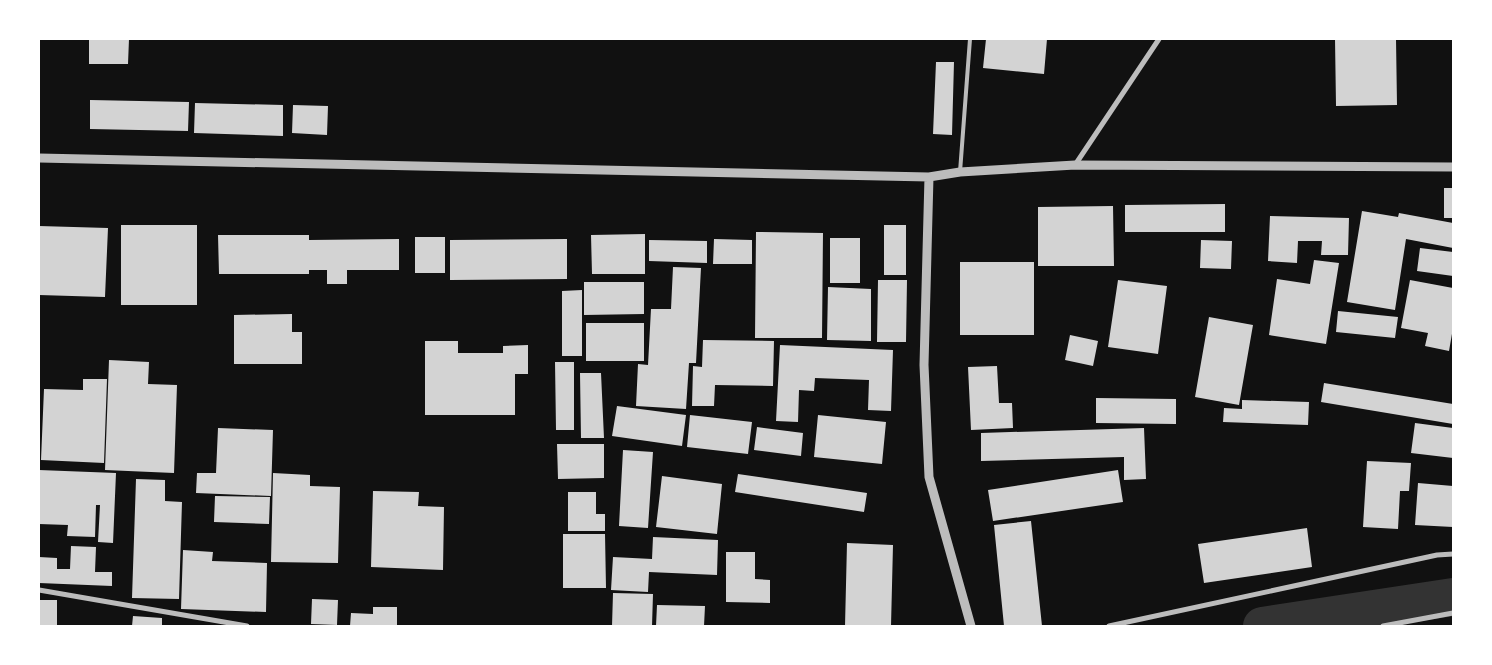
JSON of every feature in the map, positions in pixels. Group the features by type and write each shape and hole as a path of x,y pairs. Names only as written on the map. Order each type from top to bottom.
{"street":[{"path":"1075,166 1159,39"},
{"path":"39,158 929,177 960,172 1075,166 1453,167"},
{"path":"929,177 924,365 929,478 971,626"},
{"path":"1109,626 1438,555 1453,554"},
{"path":"39,590 247,626"},
{"path":"1383,626 1453,613"}],"lane":[{"path":"960,172 970,39"}],"building":[{"path":"89,39 129,39 128,64 89,64"},
{"path":"986,39 1047,39 1044,74 983,68"},
{"path":"1335,39 1396,39 1397,105 1336,106"},
{"path":"936,62 954,62 952,135 933,134"},
{"path":"90,100 189,102 188,131 90,129"},
{"path":"195,103 283,105 283,136 194,133"},
{"path":"293,105 328,106 327,135 292,133"},
{"path":"1444,188 1453,188 1453,218 1444,218"},
{"path":"1225,204 1225,232 1125,232 1125,205"},
{"path":"1113,206 1114,266 1038,266 1038,207"},
{"path":"1362,211 1398,217 1399,213 1453,223 1453,248 1406,239 1395,310 1347,302"},
{"path":"1270,216 1349,218 1348,255 1321,255 1322,241 1298,241 1297,263 1268,261"},
{"path":"121,225 197,225 197,305 121,305"},
{"path":"884,225 906,225 906,275 884,275"},
{"path":"39,226 108,228 105,297 39,295"},
{"path":"756,232 823,233 822,338 755,338"},
{"path":"645,234 645,274 592,274 591,235"},
{"path":"218,235 309,235 309,240 399,239 399,270 347,270 347,284 327,284 327,270 309,270 309,274 219,274"},
{"path":"415,237 445,237 445,273 415,273"},
{"path":"830,238 860,238 860,283 830,283"},
{"path":"567,239 567,279 450,280 450,240"},
{"path":"714,239 752,240 752,264 713,264"},
{"path":"649,240 707,241 707,263 649,261"},
{"path":"1201,240 1232,241 1231,269 1200,268"},
{"path":"1420,248 1453,252 1453,276 1417,271"},
{"path":"1314,260 1339,263 1326,344 1269,335 1277,279 1310,284"},
{"path":"960,262 1034,262 1034,335 960,335"},
{"path":"673,267 701,268 696,363 689,363 686,409 636,406 638,364 648,365 651,309 671,309"},
{"path":"878,280 907,280 906,342 877,342"},
{"path":"1118,280 1167,286 1158,354 1108,347"},
{"path":"1410,280 1453,288 1453,328 1449,351 1425,346 1428,333 1401,328"},
{"path":"584,282 644,282 644,314 584,315"},
{"path":"828,287 871,289 871,341 827,340"},
{"path":"582,290 582,356 562,356 562,291"},
{"path":"1338,311 1398,317 1395,338 1336,332"},
{"path":"292,314 292,332 302,332 302,364 234,364 234,315"},
{"path":"1209,317 1253,325 1239,405 1195,397"},
{"path":"586,323 644,323 644,361 586,361"},
{"path":"1070,335 1098,341 1093,366 1065,360"},
{"path":"703,340 774,341 773,386 715,385 714,406 692,406 693,366 702,367"},
{"path":"425,341 458,341 458,353 503,353 503,346 528,345 528,374 515,374 515,415 425,415"},
{"path":"780,345 893,350 891,411 868,410 869,380 815,378 814,391 799,390 798,422 776,421"},
{"path":"109,360 149,362 148,384 177,385 174,473 105,470"},
{"path":"555,362 574,362 574,430 556,430"},
{"path":"997,366 999,403 1012,403 1013,428 971,430 968,367"},
{"path":"580,373 601,373 604,438 581,438"},
{"path":"83,379 107,379 104,463 41,460 44,389 83,390"},
{"path":"1324,383 1453,404 1453,424 1321,402"},
{"path":"1096,398 1176,399 1176,424 1096,423"},
{"path":"1242,400 1309,402 1308,425 1223,422 1224,408 1242,409"},
{"path":"617,406 686,415 682,446 612,436"},
{"path":"690,415 752,422 748,454 687,447"},
{"path":"818,415 886,422 882,464 814,457"},
{"path":"1415,423 1453,428 1453,458 1411,453"},
{"path":"757,427 803,433 801,456 754,450"},
{"path":"218,428 273,430 271,496 196,493 197,473 216,473"},
{"path":"1144,428 1146,479 1124,480 1124,457 981,461 981,433"},
{"path":"557,444 604,444 604,478 558,479"},
{"path":"623,450 653,452 648,528 619,526"},
{"path":"1367,461 1411,463 1409,491 1400,491 1398,529 1363,527"},
{"path":"39,470 116,473 113,543 98,542 100,505 96,505 95,537 67,536 68,525 39,524"},
{"path":"1118,470 1123,502 993,521 988,490"},
{"path":"273,473 310,475 310,486 340,487 338,563 271,562"},
{"path":"738,474 867,493 864,512 735,492"},
{"path":"662,476 722,484 717,534 656,527"},
{"path":"136,479 165,480 165,501 182,502 179,599 132,598"},
{"path":"1418,483 1453,486 1453,527 1415,525"},
{"path":"373,491 419,492 418,506 444,507 443,570 371,567"},
{"path":"568,492 596,492 596,514 605,514 605,531 568,531"},
{"path":"215,496 270,497 269,524 214,522"},
{"path":"1031,521 1042,626 1004,626 994,525"},
{"path":"1307,528 1312,567 1204,583 1198,544"},
{"path":"563,534 605,534 606,588 563,588"},
{"path":"653,537 718,540 717,575 649,572 648,592 611,590 613,557 652,559"},
{"path":"847,543 893,545 891,626 845,626"},
{"path":"71,546 96,547 95,572 112,572 112,586 39,583 39,557 57,558 57,569 70,569"},
{"path":"183,550 213,552 212,561 267,563 266,612 181,609"},
{"path":"726,552 755,552 755,579 770,580 770,603 726,602"},
{"path":"613,593 653,594 652,626 612,626"},
{"path":"312,599 338,600 337,625 311,624"},
{"path":"39,600 57,600 57,626 39,626"},
{"path":"657,605 705,606 704,626 656,626"},
{"path":"373,607 397,607 397,626 350,626 351,613 373,614"},
{"path":"133,616 162,618 162,626 132,626"}],"waterway":[{"path":"1262,626 1453,597"}]}
